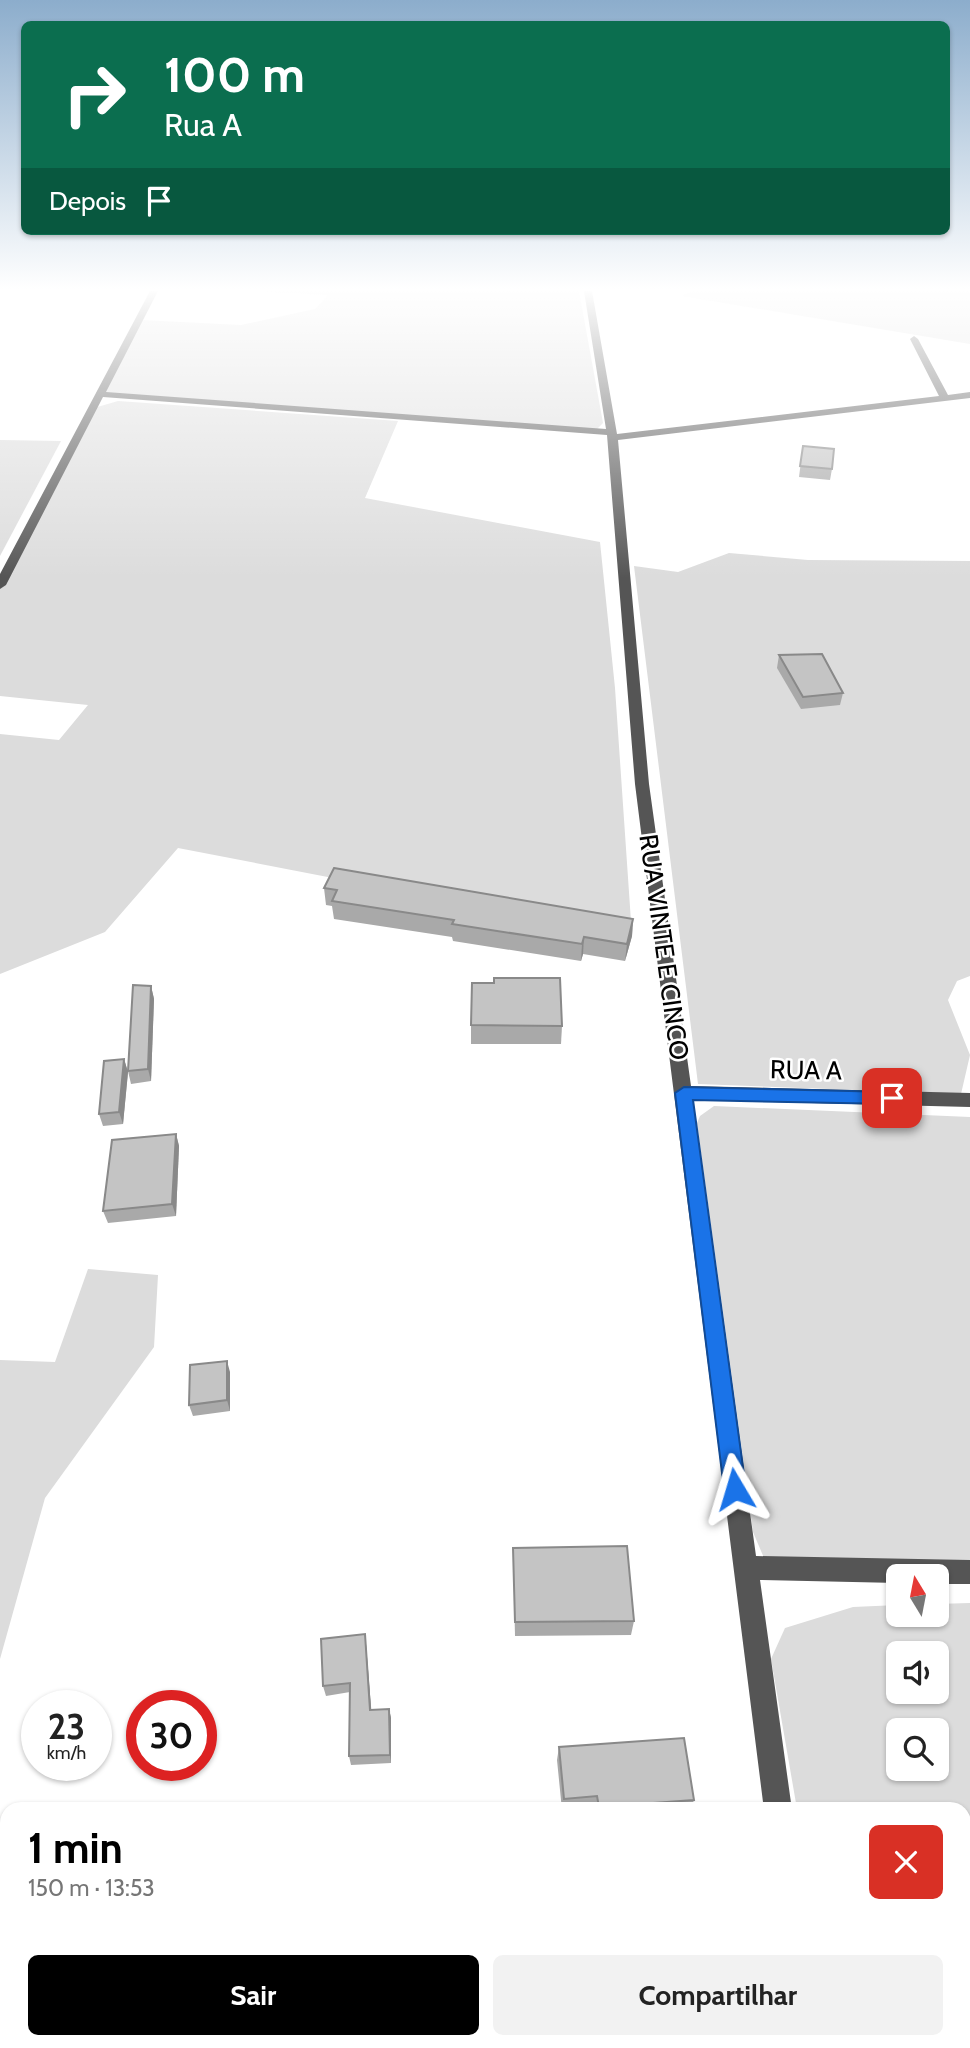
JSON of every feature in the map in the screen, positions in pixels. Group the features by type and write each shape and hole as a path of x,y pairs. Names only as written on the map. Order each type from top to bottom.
{"street":[{"path":"0,585 103,387"},
{"name":"RUA VINTE E CINCO","path":"604,387 612,435 642,784 777,1802"},
{"path":"939,387 945,398"},
{"path":"99,394 612,435 970,394"},
{"name":"RUA A","path":"684,1093 970,1100"},
{"path":"745,1568 970,1572"}],"shaded area":[{"path":"109,387 596,387 603,423 597,429 105,394"},
{"path":"118,401 398,421 365,498 600,542 615,688 632,936 178,848 105,932 0,974 0,734 59,740 88,705 0,696 0,586 94,408"},
{"path":"0,440 61,441 0,556"},
{"path":"729,553 808,560 970,561 970,976 957,981 948,1000 970,1055 961,1094 698,1084 634,566 678,572"},
{"path":"714,1106 970,1117 970,1563 764,1558 753,1532 697,1123 700,1116"},
{"path":"88,1269 158,1275 154,1347 45,1498 0,1659 0,1360 55,1362"},
{"path":"970,1603 970,1802 796,1802 771,1659 785,1628 853,1607 886,1606 886,1628 948,1628 949,1604"}],"building":[{"path":"803,446 834,449 832,469 800,466"},
{"path":"822,654 843,693 803,697 779,655"},
{"path":"334,868 633,919 627,944 584,937 582,944 452,924 454,920 332,901 337,890 324,888"},
{"path":"494,978 560,978 562,1026 471,1025 472,983 494,983"},
{"path":"133,985 151,986 148,1069 128,1071"},
{"path":"124,1059 119,1112 99,1114 104,1061"},
{"path":"176,1134 172,1204 103,1211 112,1140"},
{"path":"227,1361 227,1400 189,1405 190,1365"},
{"path":"627,1546 634,1621 515,1622 513,1548"},
{"path":"365,1634 370,1710 389,1709 390,1755 349,1756 350,1683 323,1686 321,1639"},
{"path":"684,1738 694,1800 598,1802 597,1796 564,1799 559,1747"}],"route":[{"path":"735,1489 684,1093 892,1098"}]}
